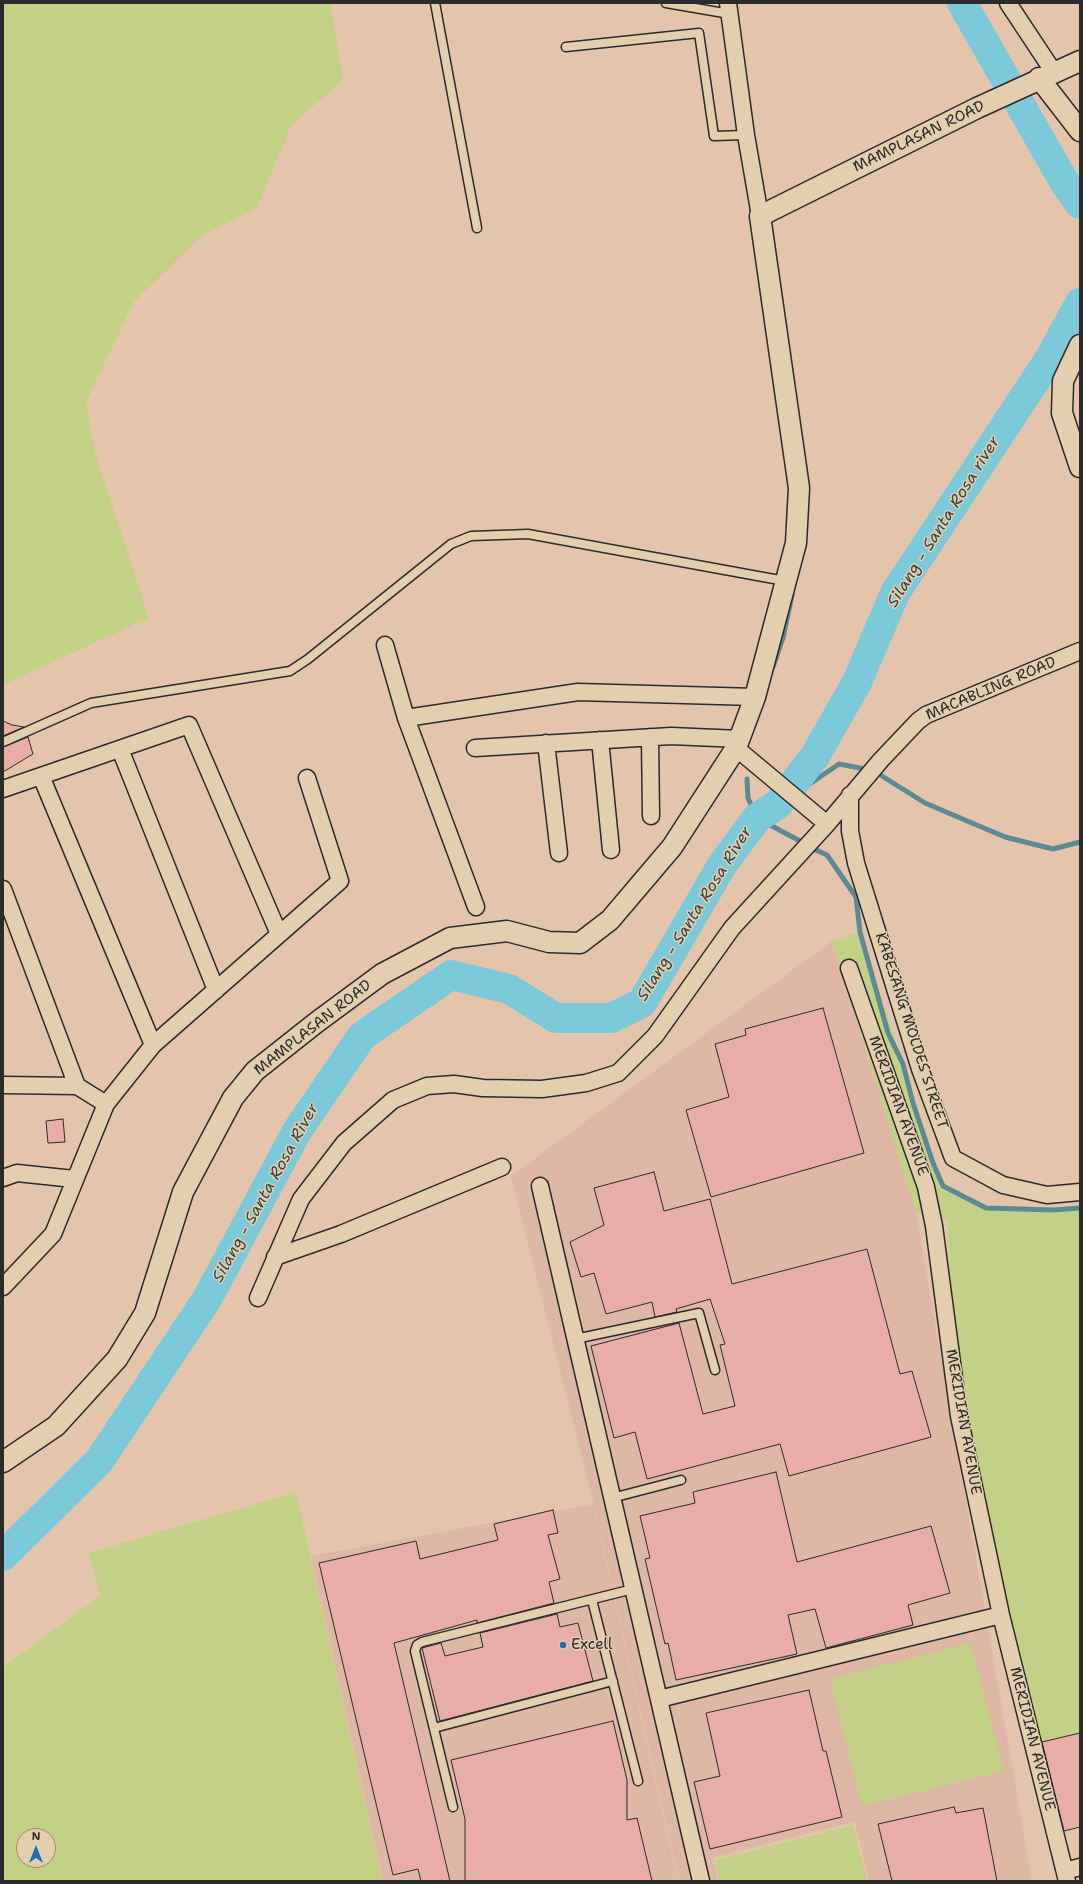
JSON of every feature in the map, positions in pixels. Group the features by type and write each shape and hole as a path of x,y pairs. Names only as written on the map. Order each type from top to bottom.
{"street":[{"path":"1008,3 1038,79 1080,131"},
{"path":"729,9 746,135 760,216"},
{"name":"MAMPLASAN ROAD","path":"3,1462 56,1426 117,1359 145,1313 183,1192 233,1098 255,1071 317,1022 382,974 450,938 507,931 549,942 580,943 610,920 672,847 738,744 755,697 796,543 799,488 760,216 977,108 1080,61"},
{"path":"1080,345 1063,381 1062,413 1080,467"},
{"path":"385,645 406,718 476,907"},
{"name":"MACABLING ROAD","path":"258,1298 301,1199 344,1143 393,1100 427,1086 454,1084 483,1088 542,1089 586,1083 618,1072 655,1036 732,928 820,820 850,795 926,715 1080,651"},
{"path":"406,718 578,692 755,697"},
{"path":"3,789 189,725 279,934"},
{"path":"475,748 671,736 738,744 769,776 820,820"},
{"path":"650,737 651,816"},
{"path":"600,740 611,850"},
{"path":"546,743 559,853"},
{"path":"120,749 216,990"},
{"path":"41,776 153,1045"},
{"path":"3,1287 53,1234 74,1179 106,1104 153,1045 340,880 307,778"},
{"name":"KABESANG MOLDES STREET","path":"850,795 850,831 856,863 920,1069 953,1158 1003,1185 1047,1195 1080,1192"},
{"path":"3,889 77,1086"},
{"name":"MERIDIAN AVENUE","path":"849,968 926,1187 934,1226 959,1416 1001,1614 1070,1873"},
{"path":"3,1085 77,1086 106,1104"},
{"path":"275,1257 342,1234 502,1167"},
{"path":"3,1178 18,1173 74,1179"},
{"path":"540,1186 701,1881"},
{"path":"659,1699 1001,1614"}],"lane":[{"path":"435,3 477,228"},
{"path":"666,3 729,9"},
{"path":"566,47 698,33 714,136 746,135"},
{"path":"3,742 91,703 290,671 308,659 450,544 471,536 528,534 785,581"},
{"path":"575,1339 699,1314 715,1370"},
{"path":"612,1498 681,1480"},
{"path":"453,1806 415,1651 417,1645 422,1642 633,1590"},
{"path":"592,1600 638,1781"},
{"path":"434,1728 613,1681"}],"shaded area":[{"path":"832,941 916,1212 1032,1881 869,1881 855,1822 713,1858 718,1881 679,1881 593,1501 511,1176"},
{"path":"593,1504 678,1881 383,1881 311,1556"}],"green space":[{"path":"3,3 330,3 343,80 291,126 256,209 200,237 134,302 86,402 95,453 149,618 3,685"},
{"path":"860,932 943,1186 986,1208 1054,1210 1080,1209 1080,1733 1037,1743 957,1416 947,1221 916,1212 832,941"},
{"path":"296,1492 382,1881 3,1881 3,1667 101,1595 88,1553"},
{"path":"971,1643 1004,1771 862,1806 830,1679"},
{"path":"853,1825 867,1881 720,1881 715,1860"}],"building":[{"path":"3,721 12,725 24,727 3,736"},
{"path":"28,737 33,754 3,772 3,747"},
{"path":"823,1008 864,1153 711,1197 686,1110 729,1097 715,1044 746,1035 745,1029"},
{"path":"63,1119 65,1142 48,1143 46,1121"},
{"path":"654,1172 664,1211 710,1199 732,1284 867,1249 900,1374 912,1371 931,1437 789,1476 780,1444 647,1479 635,1432 614,1438 591,1346 679,1323 703,1414 735,1406 720,1345 725,1344 710,1299 676,1309 677,1312 655,1317 652,1302 606,1314 594,1273 581,1277 570,1242 604,1225 594,1188"},
{"path":"776,1472 797,1562 931,1526 950,1593 908,1605 913,1625 826,1648 815,1609 788,1615 797,1654 676,1680 668,1643 665,1644 645,1559 650,1558 640,1516 695,1503 693,1492"},
{"path":"553,1510 558,1533 548,1535 560,1579 549,1582 554,1603 477,1623 477,1620 394,1643 450,1881 421,1881 418,1869 393,1875 319,1563 416,1541 420,1559 498,1540 494,1524"},
{"path":"557,1614 560,1627 578,1623 593,1681 440,1721 422,1648 441,1643 445,1656 483,1647 480,1633"},
{"path":"809,1690 823,1751 826,1751 842,1817 710,1849 694,1782 720,1776 706,1713"},
{"path":"613,1721 627,1780 627,1820 637,1818 652,1881 465,1881 465,1819 451,1760"},
{"path":"1080,1733 1080,1827 1064,1831 1042,1742"},
{"path":"954,1807 956,1813 983,1808 997,1881 892,1881 878,1824"}],"waterway":[{"name":"Silang - Santa Rosa river","path":"962,3 1065,183 1080,204"},
{"name":"Silang - Santa Rosa River","path":"3,1556 99,1461 207,1299 297,1131 362,1036 451,975 509,989 556,1018 611,1018 642,1003 722,865 757,818 778,804 815,756 857,682 895,593 1050,358 1080,303"},
{"path":"773,667 783,638 792,595"},
{"path":"757,818 839,764 865,769"},
{"path":"882,776 925,803 1005,837 1053,849 1080,842"},
{"path":"747,779 748,798 757,818 802,842"},
{"path":"814,849 827,855 856,897 860,932 888,1033 903,1064 913,1103 933,1163 943,1186 986,1208 1054,1210 1080,1208"}],"place":[{"name":"Excell","path":"563,1645"}]}
